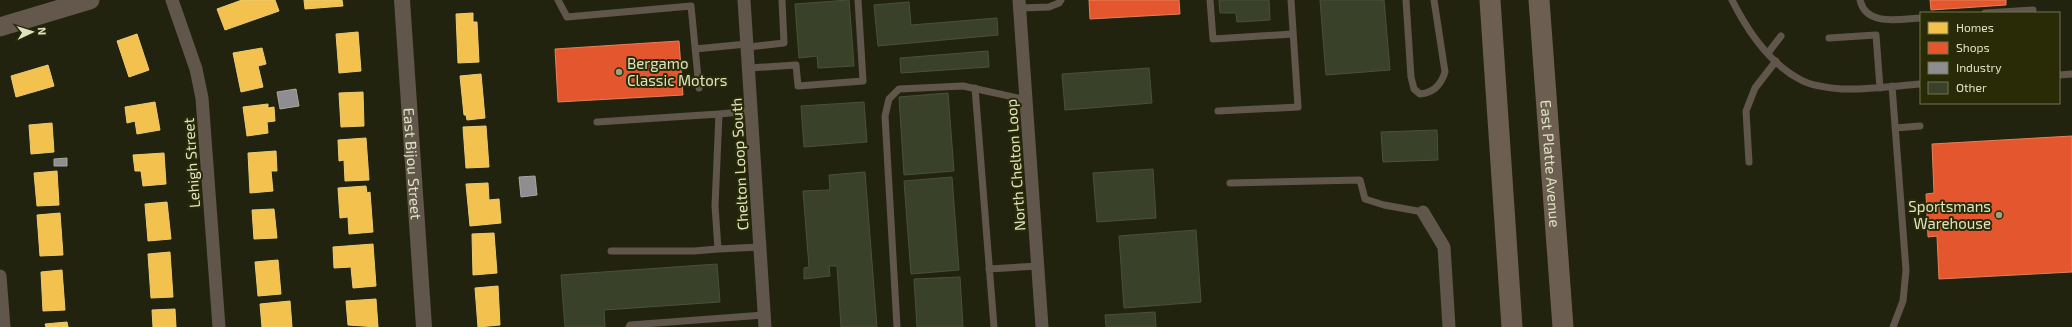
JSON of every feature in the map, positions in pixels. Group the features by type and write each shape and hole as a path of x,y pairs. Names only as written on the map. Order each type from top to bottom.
{"main road":[{"path":"0,27 90,0"},
{"path":"1490,0 1512,327"},
{"name":"East Platte Avenue","path":"1539,0 1563,327"}],"street":[{"name":"Lehigh Street","path":"172,0 193,61 202,98 219,327"},
{"name":"East Bijou Street","path":"402,0 424,327"},
{"name":"Chelton Loop South","path":"744,0 765,321"},
{"name":"North Chelton Loop","path":"1020,4 1042,327"},
{"path":"1422,212 1444,247 1449,327"},
{"path":"0,276 4,327"}],"lane":[{"path":"558,0 567,17 691,6 699,88"},
{"path":"695,49 784,43 782,0"},
{"path":"749,68 796,65 798,86 863,81 858,0"},
{"path":"1020,4 1049,7 1059,3 1061,0"},
{"path":"1210,0 1213,39 1293,34"},
{"path":"1218,111 1298,107 1291,0"},
{"path":"1406,0 1411,77 1414,89 1420,94 1426,93 1435,88 1442,81 1445,72 1434,0"},
{"path":"1732,0 1758,42 1783,68 1801,80 1821,86 1842,89 1880,88 1920,84"},
{"path":"1860,0 1862,8 1868,15 1877,19 1887,20 1920,18"},
{"path":"2001,12 2033,10"},
{"path":"1829,38 1876,35 1880,88"},
{"path":"1768,53 1781,36"},
{"path":"1749,162 1746,111 1755,88 1776,61"},
{"path":"2060,75 2072,74"},
{"path":"897,327 885,116 889,99 899,89 964,86 1026,100"},
{"path":"1892,86 1906,275 1903,301 1893,327"},
{"path":"975,88 994,327"},
{"path":"598,122 751,111"},
{"path":"718,248 715,206 719,114"},
{"path":"1895,128 1920,126"},
{"path":"1230,183 1360,180 1365,199 1384,205 1422,212"},
{"path":"611,251 694,251 718,248 760,247"},
{"path":"989,269 1038,266"},
{"path":"629,327 630,325 765,321"}],"building: Homes":[{"path":"242,0 275,0 279,11 225,30 217,9"},
{"path":"304,0 342,0 343,6 305,9"},
{"path":"473,13 473,22 477,22 479,62 458,63 456,14"},
{"path":"358,32 361,71 339,73 336,34"},
{"path":"137,34 149,70 129,77 117,41"},
{"path":"262,48 266,64 258,66 263,87 241,92 233,53"},
{"path":"48,65 54,86 16,97 11,76"},
{"path":"481,74 485,118 467,120 466,115 464,115 460,76"},
{"path":"363,92 364,126 341,127 339,93"},
{"path":"155,102 160,130 137,134 135,121 127,123 125,107"},
{"path":"268,104 268,108 274,107 275,121 267,122 268,133 247,136 243,107"},
{"path":"52,123 54,152 31,154 29,125"},
{"path":"486,126 489,167 466,168 463,127"},
{"path":"366,138 369,180 345,181 344,160 339,161 338,140"},
{"path":"276,151 277,171 271,171 273,191 250,193 248,153"},
{"path":"164,153 166,184 143,186 141,171 135,171 133,155"},
{"path":"57,171 59,205 37,206 34,173"},
{"path":"488,183 489,200 499,199 501,223 470,226 466,184"},
{"path":"366,186 367,193 370,192 373,232 349,234 348,217 340,218 338,188"},
{"path":"167,202 171,239 148,241 145,204"},
{"path":"274,209 277,238 254,239 252,210"},
{"path":"60,213 63,255 40,256 37,215"},
{"path":"494,233 497,273 473,275 472,234"},
{"path":"373,244 376,286 353,288 351,267 334,268 333,247"},
{"path":"170,252 173,297 151,298 148,254"},
{"path":"278,260 281,294 258,296 255,262"},
{"path":"62,270 65,310 43,311 41,272"},
{"path":"498,286 500,325 478,327 475,288"},
{"path":"376,299 378,327 348,325 346,301"},
{"path":"290,301 292,327 262,327 260,304"},
{"path":"175,309 176,327 153,327 152,310"},
{"path":"67,322 68,327 46,327 45,324"}],"building: Shops":[{"path":"1089,0 1179,0 1180,14 1090,19"},
{"path":"1930,0 2006,0 2006,5 1931,10"},
{"name":"Bergamo Classic Motors","path":"679,41 683,95 558,102 555,49"},
{"name":"Sportsmans Warehouse","path":"2072,136 2072,272 1939,279 1937,236 1928,237 1926,194 1934,193 1932,144"}],"building: Industry":[{"path":"296,89 299,106 280,109 277,92"},
{"path":"67,158 67,166 54,166 54,159"},
{"path":"535,176 537,195 521,197 519,177"}],"building: Other":[{"path":"849,0 854,66 818,68 817,56 799,58 795,4"},
{"path":"1219,0 1269,0 1270,20 1237,22 1236,13 1220,13"},
{"path":"1320,0 1384,0 1390,70 1326,75"},
{"path":"909,2 911,25 997,18 998,35 878,46 874,5"},
{"path":"988,51 989,67 901,73 900,58"},
{"path":"1149,68 1152,103 1065,110 1062,74"},
{"path":"948,93 954,171 904,175 899,97"},
{"path":"864,102 867,142 804,147 801,106"},
{"path":"1437,130 1438,160 1383,162 1381,132"},
{"path":"1153,169 1156,218 1097,222 1093,173"},
{"path":"865,172 877,327 841,327 837,266 829,266 830,276 804,279 804,268 809,267 803,191 830,190 829,175"},
{"path":"952,177 959,270 911,274 904,181"},
{"path":"1196,230 1201,302 1124,308 1119,236"},
{"path":"717,264 720,302 604,310 605,327 565,327 561,275"},
{"path":"960,277 963,327 917,327 914,279"},
{"path":"1155,312 1156,327 1106,327 1105,315"}],"place":[{"name":"Bergamo Classic Motors","path":"619,72"},
{"name":"Sportsmans Warehouse","path":"1999,215"}]}
